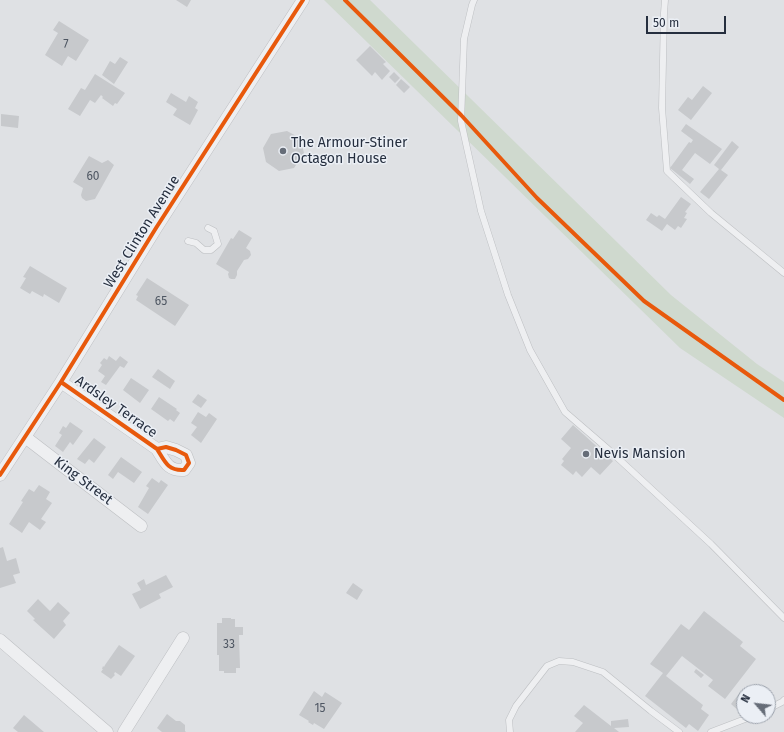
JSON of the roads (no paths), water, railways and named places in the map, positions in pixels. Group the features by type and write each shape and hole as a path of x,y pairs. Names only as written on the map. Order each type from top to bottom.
{"street":[{"name":"West Clinton Avenue","path":"0,475 61,382 156,228 303,0"},
{"name":"Ardsley Terrace","path":"61,382 158,449"},
{"name":"King Street","path":"25,437 141,526"},
{"path":"124,732 183,638"},
{"path":"0,640 107,732"}],"lane":[{"path":"474,0 464,39 461,122 482,212 508,294 530,350 565,412 609,450 711,544 784,618"},
{"path":"665,0 662,108 667,171 711,213 784,273"},
{"path":"188,241 196,243 204,250 211,250 218,244 214,231 208,228"},
{"path":"510,732 509,720 516,706 546,666 559,661 573,662 603,672 679,732"},
{"path":"711,732 736,722"}],"place":[{"name":"The Armour-Stiner Octagon House","path":"283,151"},
{"name":"Nevis Mansion","path":"586,454"}]}
